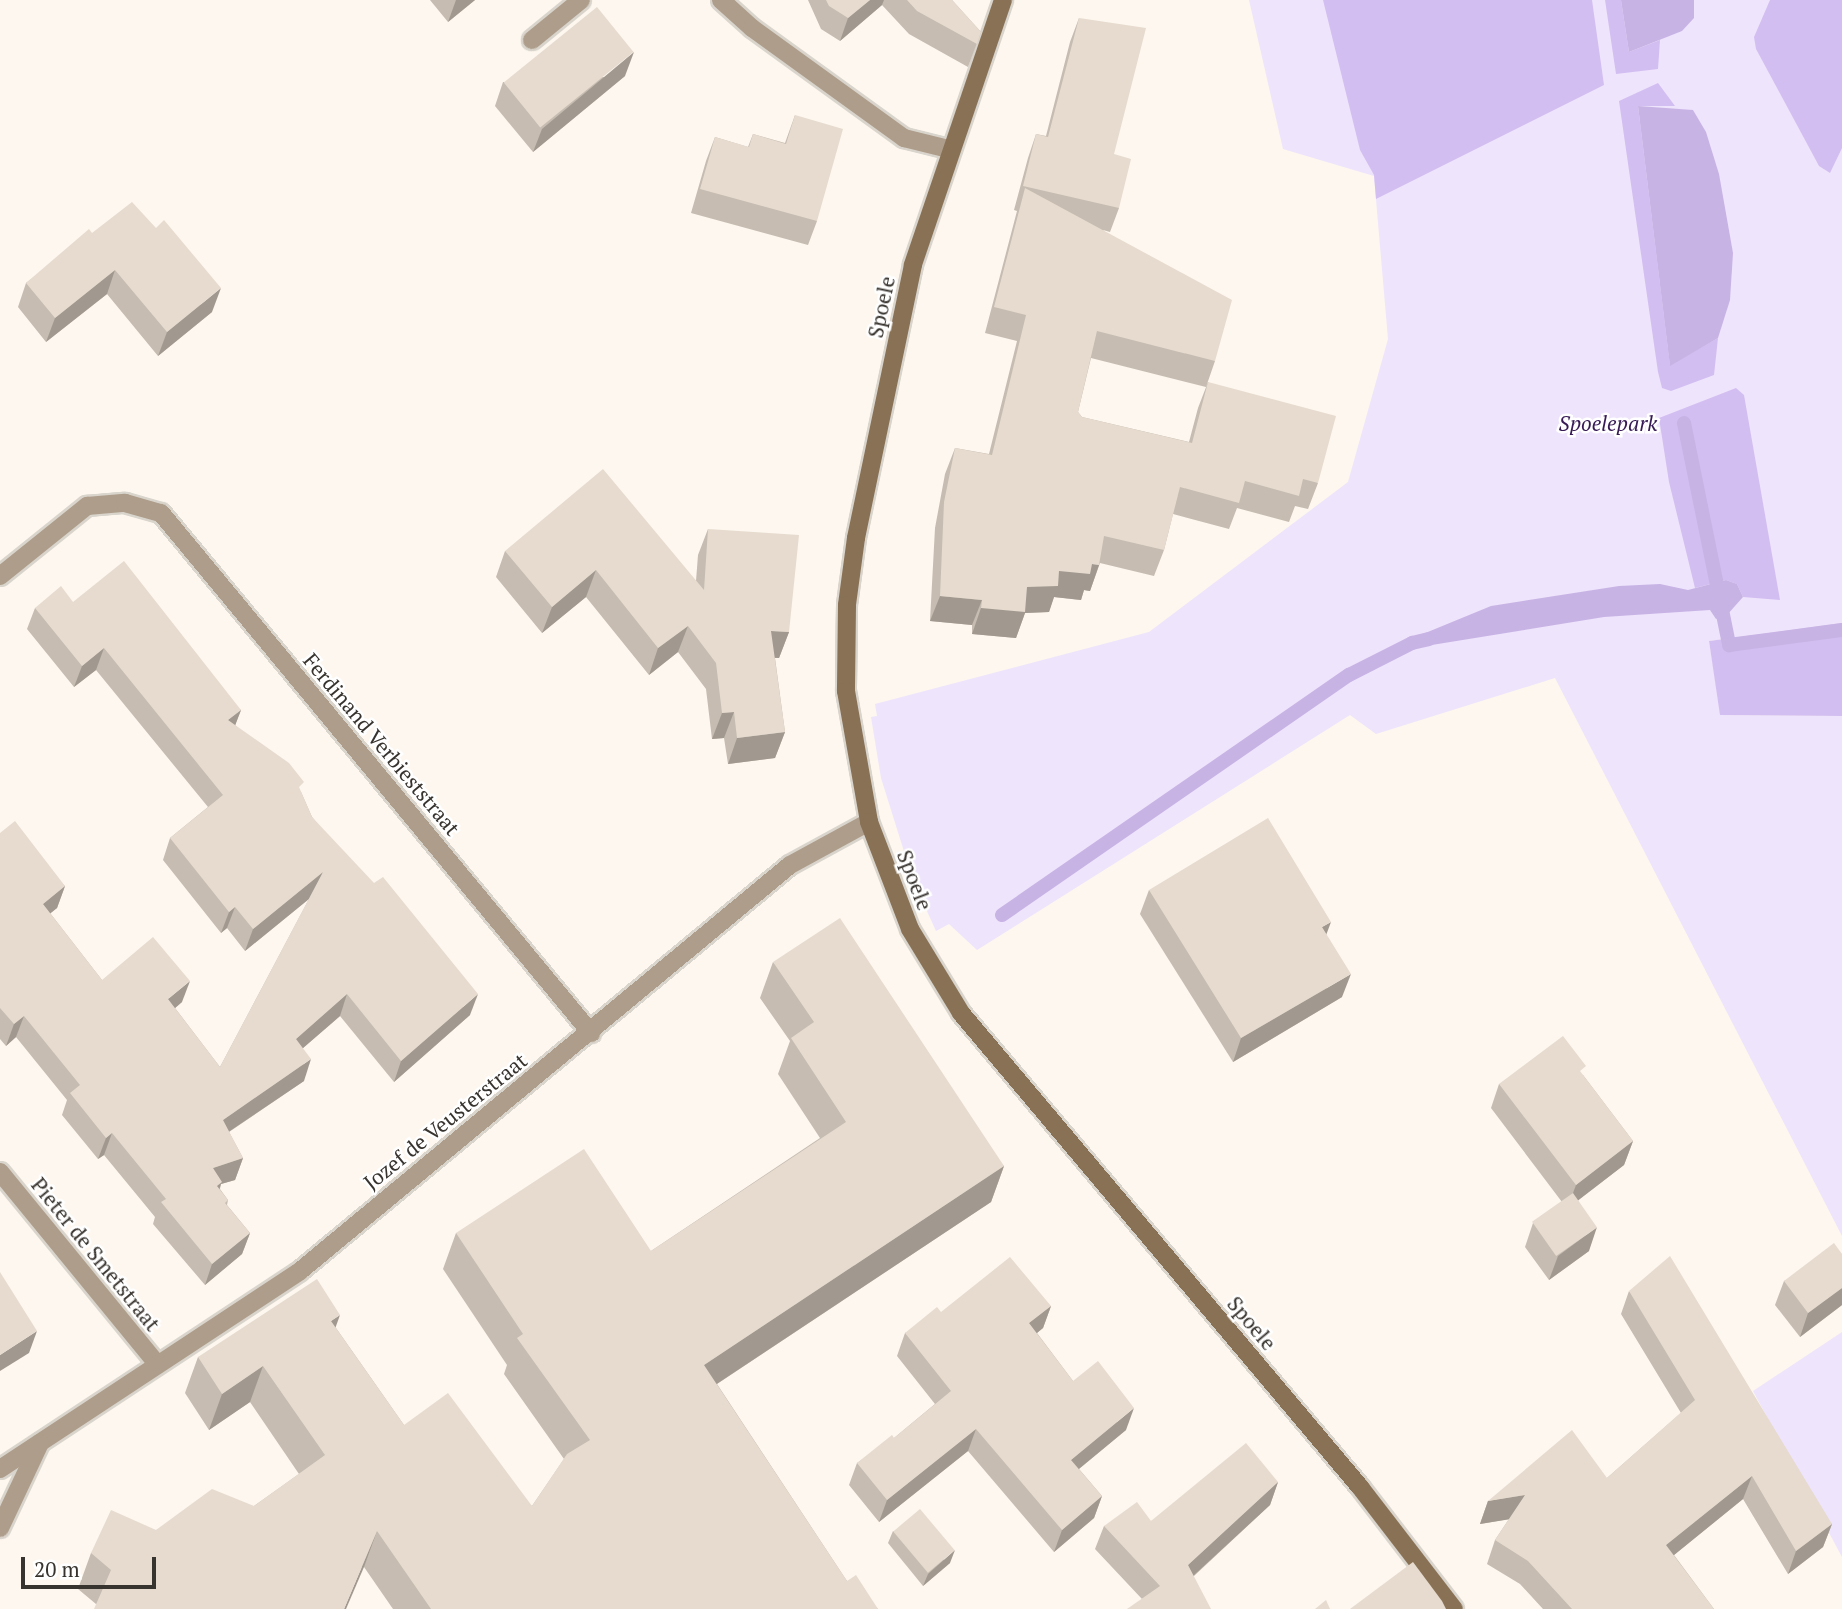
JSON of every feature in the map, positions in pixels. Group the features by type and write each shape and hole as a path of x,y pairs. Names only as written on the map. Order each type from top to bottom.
{"street":[{"path":"532,40 581,0"},
{"path":"721,0 752,28 904,138 952,150"},
{"name":"Spoele","path":"1003,0 913,265 849,591 846,691 869,822 910,929 961,1013 1360,1486 1454,1609"},
{"name":"Ferdinand Verbieststraat","path":"0,576 87,506 125,503 161,513 592,1034"},
{"name":"Jozef de Veusterstraat","path":"0,1469 300,1271 592,1034 790,866 869,822"},
{"name":"Pieter de Smetstraat","path":"0,1172 157,1364"},
{"path":"0,1528 40,1443"}],"green space":[{"name":"Spoelepark","path":"1249,0 1842,0 1842,623 1709,641 1721,715 1842,716 1842,1236 1555,678 1376,734 1350,715 977,950 949,924 936,931 913,880 881,778 871,717 877,716 875,704 1149,632 1348,482 1388,339 1374,176 1283,149"},
{"path":"1842,1332 1842,1557 1753,1391"}],"shaded area":[{"path":"1323,0 1592,0 1604,85 1376,199 1374,175 1360,150"},
{"path":"1605,0 1621,0 1629,52 1660,40 1658,69 1616,74"},
{"path":"1621,0 1694,0 1694,18 1682,31 1629,52"},
{"path":"1770,0 1842,0 1842,148 1830,173 1819,166 1756,49 1754,37"},
{"path":"1658,83 1675,106 1638,106 1670,365 1718,338 1714,375 1671,391 1662,388 1658,372 1619,101"},
{"path":"1638,106 1693,110 1706,132 1719,174 1733,253 1730,300 1718,338 1670,366"},
{"path":"1736,388 1744,395 1780,600 1743,597 1737,584 1726,580 1695,588 1669,482 1659,418"},
{"path":"1726,580 1737,584 1743,597 1727,615 1716,619 1710,610 1604,617 1407,649 1418,636 1491,606 1619,586 1660,584 1688,590"},
{"path":"1842,623 1842,716 1720,715 1709,641"}],"building":[{"path":"826,0 870,0 848,18 829,6"},
{"path":"907,0 952,0 981,32 977,44 917,11"},
{"path":"597,7 634,52 540,128 504,83"},
{"path":"1079,18 1146,28 1114,154 1131,159 1119,208 1023,186 1036,134 1048,137"},
{"path":"795,115 843,129 817,221 700,189 715,137 749,147 753,134 786,144"},
{"path":"1025,188 1232,300 1215,361 1097,331 1078,412 1082,417 1192,443 1208,382 1336,416 1318,483 1303,479 1299,496 1245,481 1239,503 1180,487 1164,550 1104,536 1099,565 1092,564 1090,574 1059,571 1058,586 1027,587 1025,612 981,608 982,600 940,596 944,502 955,448 992,455 1026,315 994,307"},
{"path":"132,202 156,228 164,220 221,288 167,332 115,270 55,318 26,283 89,229 92,233"},
{"path":"603,469 704,590 708,529 799,535 789,632 771,631 785,732 737,738 734,712 722,713 716,663 688,626 658,648 596,570 552,607 505,551"},
{"path":"124,561 241,710 228,720 289,763 304,782 299,787 312,817 374,883 383,877 478,994 401,1061 347,994 296,1039 311,1059 223,1120 243,1158 213,1168 222,1182 217,1186 228,1200 225,1203 250,1233 212,1264 161,1202 166,1199 112,1133 106,1138 70,1093 80,1085 24,1016 14,1024 0,1008 0,833 15,821 65,886 43,904 102,980 153,937 190,981 168,999 220,1067 323,872 253,929 235,907 229,912 170,838 223,795 104,648 82,666 35,608 61,586 73,602"},
{"path":"1268,818 1331,922 1322,927 1351,974 1241,1038 1149,890"},
{"path":"840,918 1004,1166 704,1365 847,1581 856,1575 878,1609 431,1609 377,1531 344,1609 94,1609 111,1570 91,1553 111,1510 156,1530 212,1489 254,1506 325,1455 263,1366 222,1394 198,1357 317,1279 340,1315 331,1321 404,1425 448,1393 532,1506 567,1454 590,1440 517,1338 523,1334 456,1233 584,1149 651,1251 846,1122 791,1038 814,1022 773,962"},
{"path":"1563,1036 1586,1066 1580,1071 1633,1141 1576,1185 1499,1084"},
{"path":"1573,1193 1597,1227 1556,1256 1532,1222"},
{"path":"1834,1243 1842,1254 1842,1288 1808,1313 1784,1281"},
{"path":"1670,1256 1832,1524 1796,1551 1752,1476 1666,1545 1714,1609 1572,1609 1528,1561 1495,1540 1525,1495 1488,1501 1572,1430 1607,1478 1695,1400 1629,1291"},
{"path":"1010,1257 1051,1306 1029,1323 1073,1381 1098,1361 1134,1408 1071,1460 1102,1496 1062,1530 976,1429 887,1500 857,1463 892,1435 894,1438 951,1391 905,1333 937,1307 941,1312"},
{"path":"0,1272 37,1331 0,1355"},
{"path":"1246,1443 1278,1482 1188,1565 1211,1609 1127,1609 1160,1586 1104,1526 1137,1502 1151,1521"},
{"path":"920,1509 955,1550 928,1573 893,1531"},
{"path":"1413,1562 1446,1609 1350,1609"},
{"path":"1326,1600 1330,1609 1315,1609"}],"waterway":[{"path":"1684,423 1729,645 1842,630"},
{"path":"1002,915 1349,675 1412,643 1429,639"}]}
